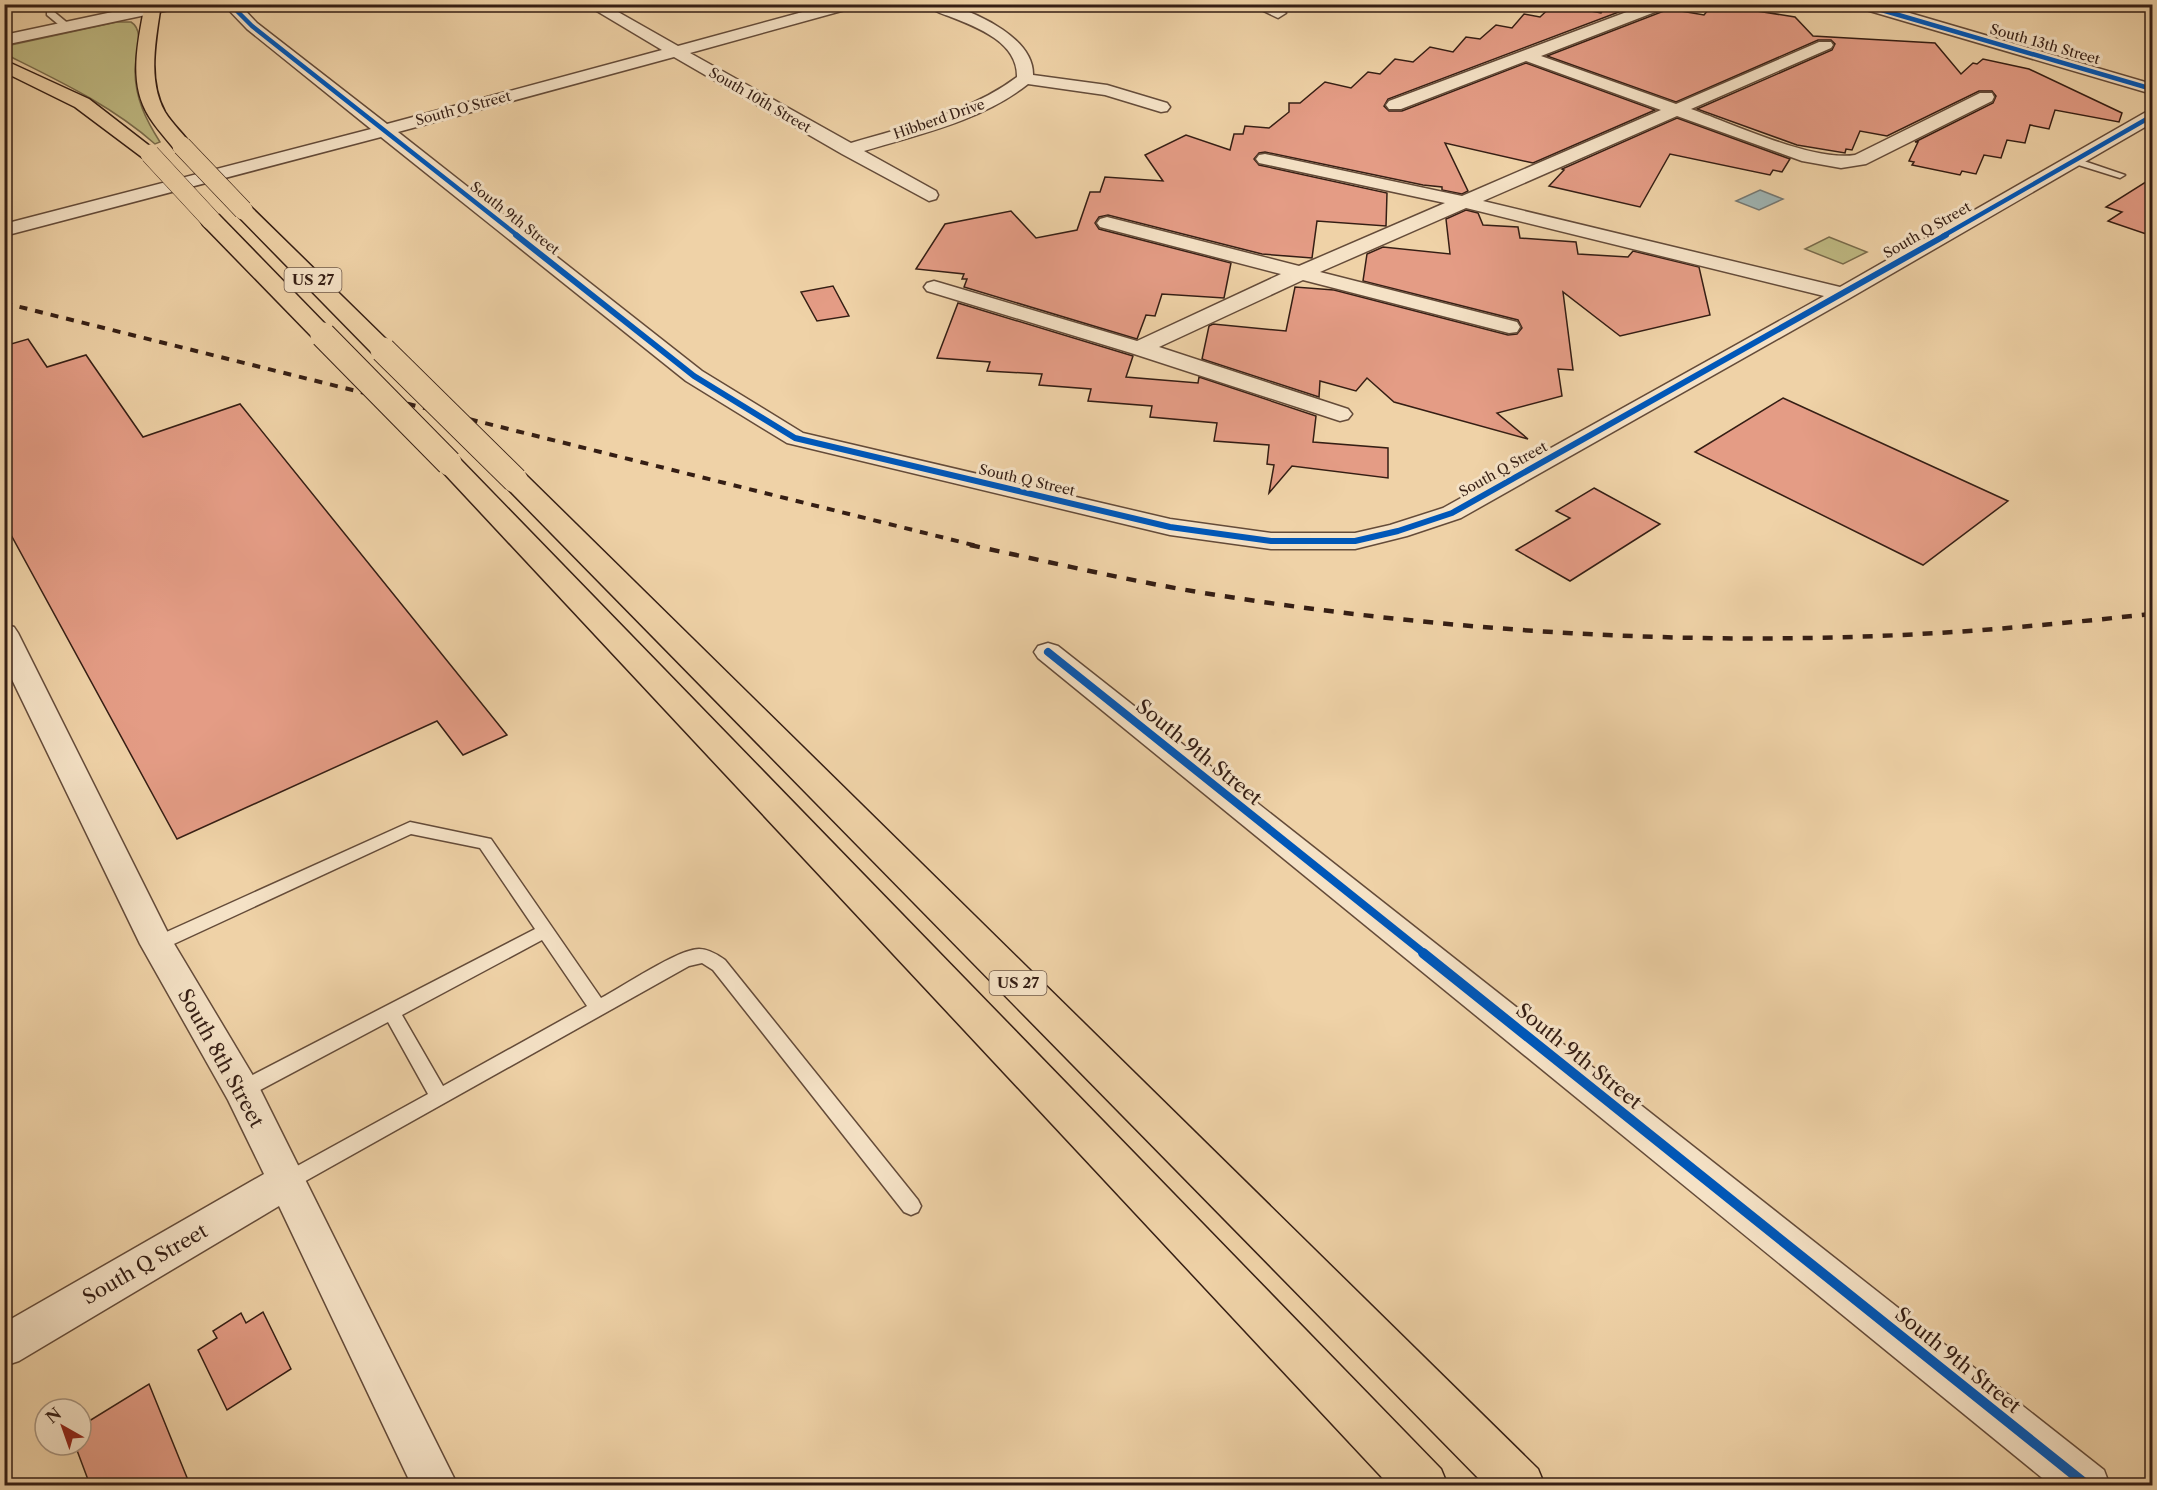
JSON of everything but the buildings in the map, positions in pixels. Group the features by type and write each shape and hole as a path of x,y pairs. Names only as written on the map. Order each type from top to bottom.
{"highway":[{"name":"US 27","path":"153,7 145,63 148,91 157,114 182,146 243,210 1521,1485"},
{"name":"US 27","path":"4,65 82,103 150,154 211,220 449,463 1424,1485"}],"street":[{"path":"4,40 174,4"},
{"name":"South 9th Street","path":"230,4 252,26 694,376 795,438"},
{"name":"South 10th Street","path":"592,4 928,195"},
{"name":"South O Street","path":"4,230 383,131 851,4"},
{"path":"933,4 981,25 1015,46 1024,57 1028,69 1025,79 1107,90 1161,107"},
{"path":"1256,4 1278,13"},
{"path":"1395,105 1663,4"},
{"name":"South 13th Street","path":"1861,4 2152,89"},
{"path":"1139,348 1303,272 1825,45"},
{"path":"1526,56 1808,157 1841,163 1860,160 1986,97"},
{"name":"Hibberd Drive","path":"848,150 978,108 1000,97 1025,79"},
{"name":"South Q Street","path":"795,438 1170,527 1271,541 1354,541 1398,531 1452,513 1843,294 2152,116"},
{"path":"1265,159 1465,202 1843,294"},
{"path":"1107,223 1509,327"},
{"path":"934,287 1139,348 1340,414"},
{"name":"South 8th Street","path":"4,633 157,944 242,1090 436,1485"},
{"name":"South 9th Street","path":"1048,652 2088,1485"},
{"name":"South Q Street","path":"4,1346 286,1182"}],"lane":[{"path":"50,13 66,27"},
{"path":"2075,160 2120,175"},
{"path":"157,944 410,828 484,843 598,1008"},
{"path":"242,1090 545,931"},
{"path":"286,1182 693,956 706,955 719,965 911,1206"},
{"path":"391,1012 439,1096"}],"shaded area":[{"path":"117,22 131,22 138,31 135,65 137,90 146,117 160,142 155,144 102,105 5,54 4,48 11,45"},
{"path":"1829,237 1867,252 1843,264 1805,249"}],"water":[{"path":"1760,190 1783,199 1759,210 1736,201"}],"railway":[{"path":"4,303 977,546"},
{"path":"970,545 1210,594 1386,618 1564,633 1653,637 1831,638 1978,630 2152,614"}],"cycle path":[{"path":"230,4 252,26 694,376 795,438 1170,527 1271,541 1355,541 1398,531 1452,513 1843,294 2152,116"},
{"path":"1861,4 2152,89"},
{"path":"1048,652 2088,1486"}]}
